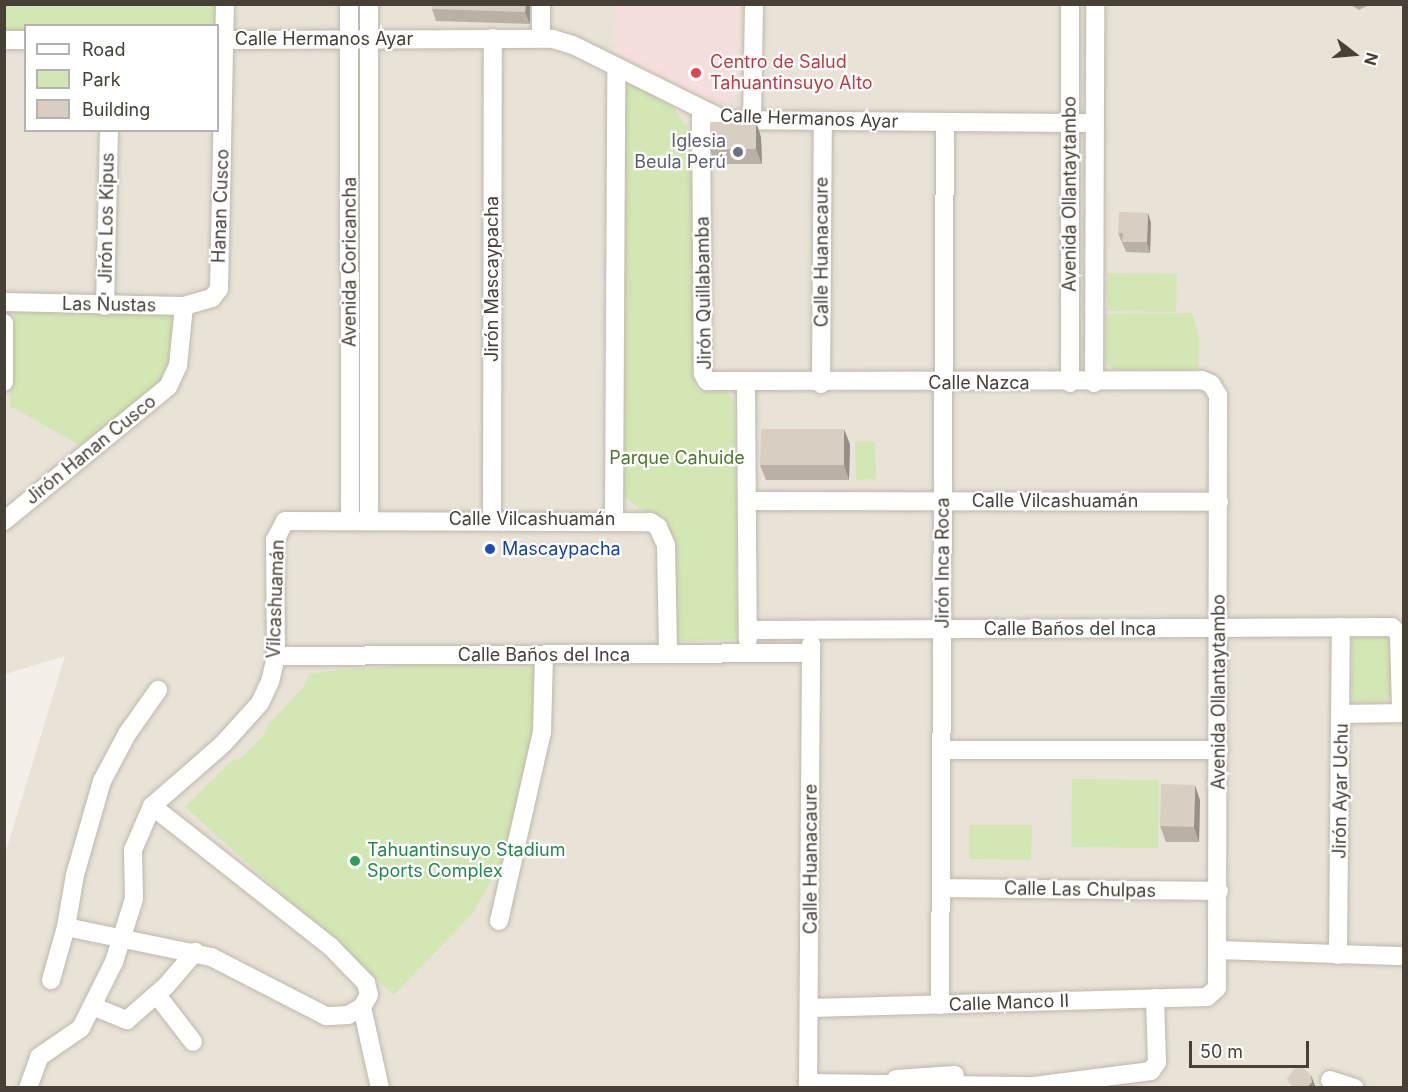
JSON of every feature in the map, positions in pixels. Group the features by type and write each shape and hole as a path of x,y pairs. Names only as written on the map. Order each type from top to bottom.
{"street":[{"name":"Hanan Cusco","path":"212,298 219,289 221,40 225,4"},
{"name":"Avenida Coricancha","path":"349,4 350,519"},
{"name":"Avenida Coricancha","path":"369,4 369,519"},
{"path":"541,4 541,38"},
{"path":"752,120 754,4"},
{"name":"Avenida Ollantaytambo","path":"1070,4 1070,383"},
{"name":"Avenida Ollantaytambo","path":"1094,383 1095,4"},
{"name":"Jirón Mascaypacha","path":"492,519 493,38"},
{"name":"Calle Hermanos Ayar","path":"221,40 541,38 563,41 701,111 724,120 1095,123"},
{"path":"4,40 24,40"},
{"path":"614,519 616,68"},
{"name":"Jirón Quillabamba","path":"701,111 704,374 715,383 746,384"},
{"name":"Calle Huanacaure","path":"821,384 823,121"},
{"name":"Jirón Inca Roca","path":"940,1005 945,122"},
{"name":"Jirón Los Kipus","path":"105,306 109,132"},
{"name":"Las Ñustas","path":"4,302 184,306 212,298"},
{"name":"Jirón Hanan Cusco","path":"8,514 168,387 178,366 184,306"},
{"path":"4,322 4,382"},
{"name":"Calle Nazca","path":"746,384 1094,383 1202,380 1211,384"},
{"path":"746,384 748,654"},
{"name":"Avenida Ollantaytambo","path":"1207,997 1217,988 1219,950 1218,395 1211,384"},
{"name":"Calle Vilcashuamán","path":"747,501 1219,502"},
{"name":"Calle Vilcashuamán","path":"278,528 294,519 614,519 651,522 663,535 668,654"},
{"name":"Vilcashuamán","path":"28,1088 39,1057 75,1035 92,1006 122,941 134,899 134,850 153,806 223,744 260,703 276,656 278,528"},
{"name":"Jirón Ayar Uchu","path":"1338,955 1341,627"},
{"name":"Calle Baños del Inca","path":"748,630 1392,627 1399,634 1402,713"},
{"name":"Calle Huanacaure","path":"809,1085 811,630"},
{"name":"Calle Baños del Inca","path":"276,656 811,653"},
{"path":"499,921 542,732 544,655"},
{"path":"51,980 66,927 75,875 102,782 127,735 158,690"},
{"path":"1342,714 1402,713"},
{"path":"942,750 1219,750"},
{"path":"66,927 122,941 195,952 236,968 326,1016 348,1015 362,1007 369,995 366,983 330,946 153,806"},
{"name":"Calle Las Chulpas","path":"941,888 1219,891"},
{"path":"1219,950 1404,956"},
{"path":"92,1006 127,1020 157,995 195,952"},
{"path":"157,995 193,1042"},
{"name":"Calle Manco II","path":"811,1008 1207,997"},
{"path":"1154,1067 1155,998"},
{"path":"362,1007 380,1088"},
{"path":"809,1085 879,1082 918,1075 1034,1075 1154,1067"},
{"path":"879,1082 918,1087 1034,1087 1154,1067"},
{"path":"1330,1080 1355,1088"}],"shaded area":[{"path":"5,5 1403,5 1403,1087 5,1087 5,854 65,656 5,674"},
{"name":"Centro de Salud Tahuantinsuyo Alto","path":"615,5 739,5 738,94 729,101 710,102 614,52"}],"green space":[{"path":"4,5 219,5 218,24 24,24 24,36 5,36"},
{"name":"Parque Cahuide","path":"632,84 673,107 693,136 695,387 699,391 726,392 735,402 737,639 676,641 674,537 652,512 644,512 617,490 622,91"},
{"path":"1107,273 1177,274 1176,312 1107,311"},
{"path":"15,310 178,311 172,370 166,381 85,448 10,406"},
{"path":"1192,313 1199,338 1198,370 1113,369 1105,362 1105,314"},
{"path":"875,441 876,479 856,480 855,442"},
{"path":"1352,637 1392,637 1392,694 1386,702 1352,703"},
{"name":"Tahuantinsuyo Stadium Sports Complex","path":"417,664 538,669 537,729 500,866 472,914 394,995 185,807 231,761 241,758 265,734 268,724 304,687 310,673"},
{"path":"1072,779 1159,780 1158,848 1071,847"},
{"path":"970,825 1032,825 1031,860 969,859"}],"building":[{"path":"432,4 526,4 525,12 432,9"},
{"path":"756,121 756,149 710,149 710,122"},
{"path":"1119,212 1148,213 1147,242 1122,242 1123,233 1118,233"},
{"path":"761,429 844,429 844,465 760,465"},
{"path":"1161,784 1195,785 1194,827 1160,826"},
{"path":"1302,1067 1311,1075 1312,1082 1307,1088 1293,1088 1287,1079 1294,1069"}],"place":[{"name":"Centro de Salud Tahuantinsuyo Alto","path":"696,73"},
{"name":"Iglesia Beula Perú","path":"738,152"},
{"name":"Mascaypacha","path":"490,549"},
{"name":"Tahuantinsuyo Stadium Sports Complex","path":"355,861"}]}
